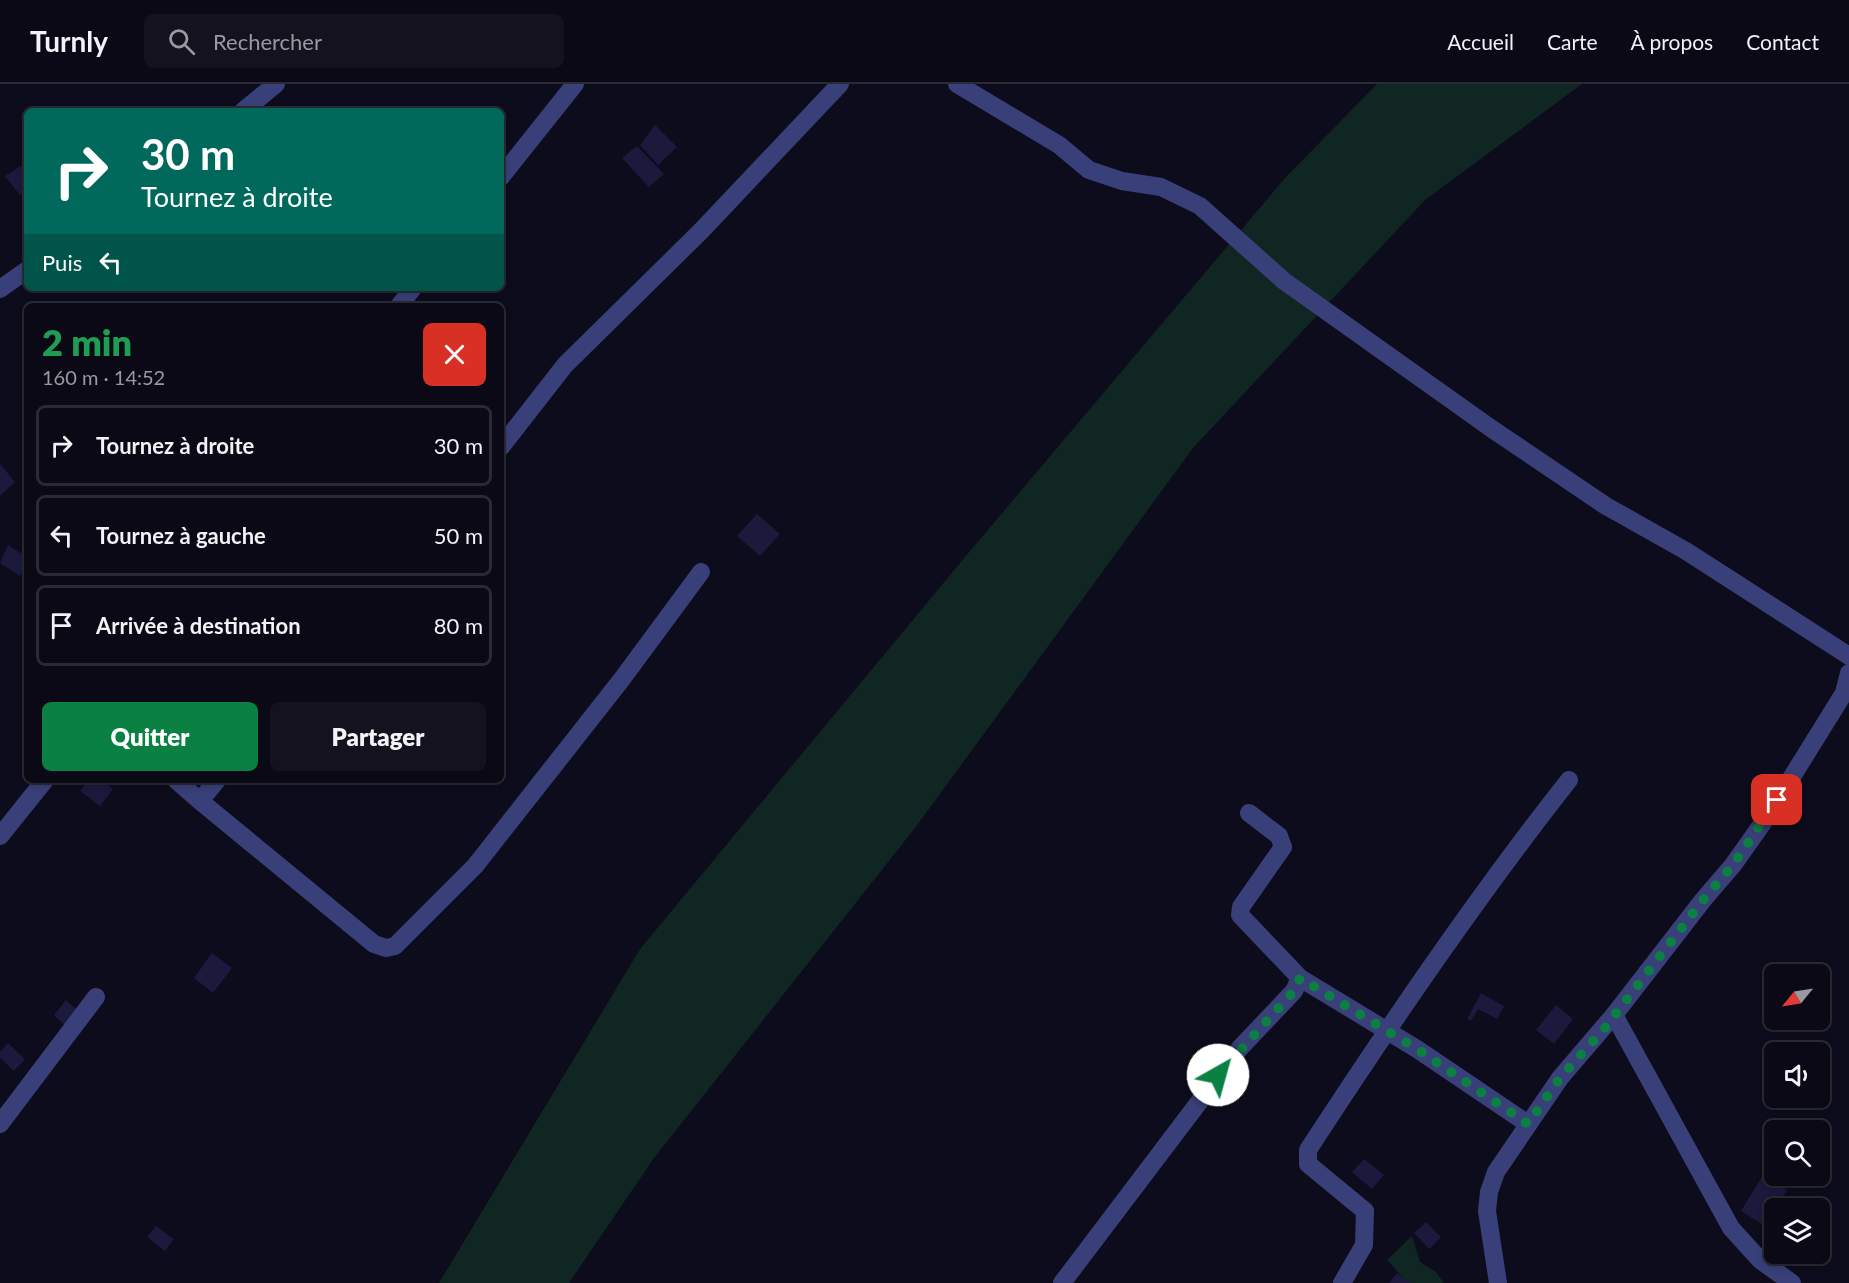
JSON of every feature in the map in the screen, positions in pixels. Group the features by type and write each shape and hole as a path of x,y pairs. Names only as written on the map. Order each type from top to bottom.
{"street":[{"path":"247,108 276,84"},
{"path":"504,173 575,84"},
{"path":"504,443 565,365 701,231 840,84"},
{"path":"957,84 1059,145 1089,170 1122,181 1161,187 1200,206 1284,280 1492,429 1606,506 1686,551 1849,656"},
{"path":"0,289 24,272"},
{"path":"401,303 411,291"},
{"path":"179,783 374,944 386,948 395,946 475,866 622,679 701,573"},
{"path":"1498,1283 1492,1259 1486,1211 1489,1192 1496,1172 1560,1078 1614,1016 1703,900 1733,865 1767,817 1844,693 1849,673"},
{"path":"1342,1283 1364,1245 1365,1211 1308,1164 1308,1150 1385,1031 1514,850 1569,780"},
{"path":"0,836 43,783"},
{"path":"200,801 215,783"},
{"path":"1249,813 1279,836 1283,847 1240,907 1240,915 1300,978 1417,1049 1528,1124"},
{"path":"1062,1283 1218,1075 1294,991 1300,978"},
{"path":"0,1124 96,998"},
{"path":"1614,1016 1731,1228 1760,1260 1792,1283"}],"green space":[{"path":"1377,84 1582,84 1425,200 1193,448 915,828 654,1158 569,1283 439,1283 640,949 970,551 1285,178"},
{"path":"1412,1236 1420,1262 1436,1272 1444,1283 1408,1283 1387,1260"}],"building":[{"path":"655,125 677,147 658,165 640,145"},
{"path":"637,146 664,174 649,187 622,158"},
{"path":"24,164 24,192 20,195 5,176"},
{"path":"0,464 15,482 0,496"},
{"path":"757,514 780,534 760,556 737,536"},
{"path":"8,545 24,555 24,570 20,576 0,563"},
{"path":"87,783 106,783 113,789 100,806 80,791"},
{"path":"212,953 232,968 213,993 194,978"},
{"path":"1481,993 1504,1006 1497,1019 1478,1009 1471,1021 1467,1019"},
{"path":"66,1000 80,1013 67,1027 54,1015"},
{"path":"1556,1005 1573,1019 1554,1044 1536,1030"},
{"path":"8,1043 25,1059 14,1071 0,1058 0,1052"},
{"path":"1364,1159 1384,1175 1372,1189 1352,1172"},
{"path":"1763,1175 1764,1186 1781,1186 1787,1190 1782,1198 1764,1198 1764,1225 1741,1211"},
{"path":"1426,1222 1441,1237 1429,1249 1414,1233"},
{"path":"156,1226 174,1239 165,1251 147,1237"},
{"path":"1397,1273 1410,1283 1389,1283"}],"route":[{"path":"1218,1075 1240,1048 1294,991 1300,978 1417,1049 1528,1124 1560,1078 1605,1028 1703,900 1733,865 1777,800"}]}
